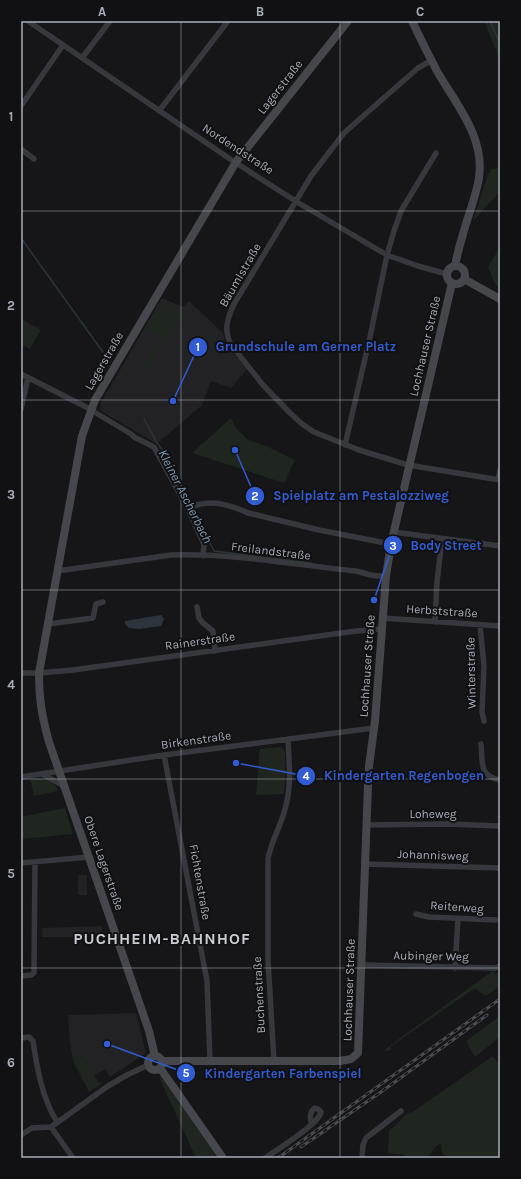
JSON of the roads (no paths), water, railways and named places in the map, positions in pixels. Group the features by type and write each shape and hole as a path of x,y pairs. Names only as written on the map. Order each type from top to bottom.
{"street":[{"name":"Nordendstraße","path":"28,21 159,111 297,202 387,255 418,266 448,274"},
{"path":"82,58 110,21"},
{"path":"159,111 228,21"},
{"name":"Lagerstraße","path":"59,771 42,719 39,698 39,673 82,436 91,410 130,339 161,290 236,162 348,21"},
{"path":"412,21 432,60 469,125 478,145 479,177 475,196 462,235 455,266 450,269 448,274"},
{"path":"21,106 63,45"},
{"name":"Bäumlstraße","path":"432,60 418,68 344,133 311,176 297,202 234,304 226,325 228,339 263,384 302,424 314,432 408,465 499,480"},
{"path":"21,149 34,159"},
{"path":"345,444 387,255 394,231 401,211 436,153"},
{"path":"455,266 463,269 465,272 464,279 500,299"},
{"name":"Lochhauser Straße","path":"448,274 448,279 452,283 459,283 464,279"},
{"name":"Lochhauser Straße","path":"274,1060 340,1061 351,1059 358,1053 369,766 374,728 386,576 393,532 408,465 452,283"},
{"path":"21,374 91,410 134,437 154,447 191,507 204,544 204,556"},
{"path":"21,409 28,378"},
{"path":"499,480 500,470"},
{"path":"191,507 204,503 217,503 319,530 391,544"},
{"path":"393,532 500,546"},
{"path":"435,622 437,582 442,539"},
{"name":"Freilandstraße","path":"57,572 171,556 204,556 238,557 308,567 359,571 372,575 386,576"},
{"path":"48,624 93,618 96,604 103,602"},
{"path":"197,606 199,618 202,623 213,631 215,651"},
{"name":"Herbststraße","path":"382,618 500,626"},
{"name":"Winterstraße","path":"480,625 484,666 482,712 484,721"},
{"name":"Rainerstraße","path":"21,673 39,673 215,651 356,631 382,629"},
{"name":"Birkenstraße","path":"21,777 164,755 374,728"},
{"name":"Buchenstraße","path":"274,1060 268,960 268,859 270,848 285,809 289,790 288,739"},
{"path":"481,744 482,768 490,777 500,780"},
{"name":"Fichtenstraße","path":"164,755 207,981 210,1061"},
{"name":"Obere Lagerstraße","path":"59,771 149,1031 155,1056"},
{"path":"42,774 64,787"},
{"name":"Loheweg","path":"366,825 447,824 500,826"},
{"path":"21,863 88,856"},
{"path":"21,976 31,975 34,972 35,862"},
{"name":"Johannisweg","path":"365,864 500,868"},
{"name":"Reiterweg","path":"416,914 429,917 496,920"},
{"path":"455,968 458,919"},
{"name":"Aubinger Weg","path":"362,965 455,968 496,968 500,966"},
{"path":"21,1038 29,1037 33,1041 39,1076 47,1100 57,1122"},
{"path":"148,1065 149,1059 155,1056 159,1057 161,1065 223,1158"},
{"path":"148,1065 153,1070 161,1065 210,1061 274,1060"},
{"path":"21,1135 32,1128 51,1127 108,1086 148,1065"},
{"path":"362,1158 363,1145 366,1138 401,1111"},
{"path":"265,1158 312,1124"},
{"path":"51,1127 73,1158"}],"waterway":[{"path":"490,21 500,44"},
{"name":"Kleiner Ascherbach","path":"21,238 110,362"},
{"name":"Kleiner Ascherbach","path":"144,419 170,462 191,506"},
{"name":"Kleiner Ascherbach","path":"193,509 214,551 311,563"}],"railway":[{"path":"278,1158 500,999"},
{"path":"301,1147 381,1092 487,1015"}],"place":[{"name":"Grundschule am Gerner Platz","path":"173,401"},
{"name":"Spielplatz am Pestalozziweg","path":"235,450"},
{"name":"Body Street","path":"374,600"},
{"name":"Kindergarten Regenbogen","path":"236,763"},
{"name":"Kindergarten Farbenspiel","path":"107,1044"}],"district":[{"name":"PUCHHEIM-BAHNHOF","path":"162,938"}]}
